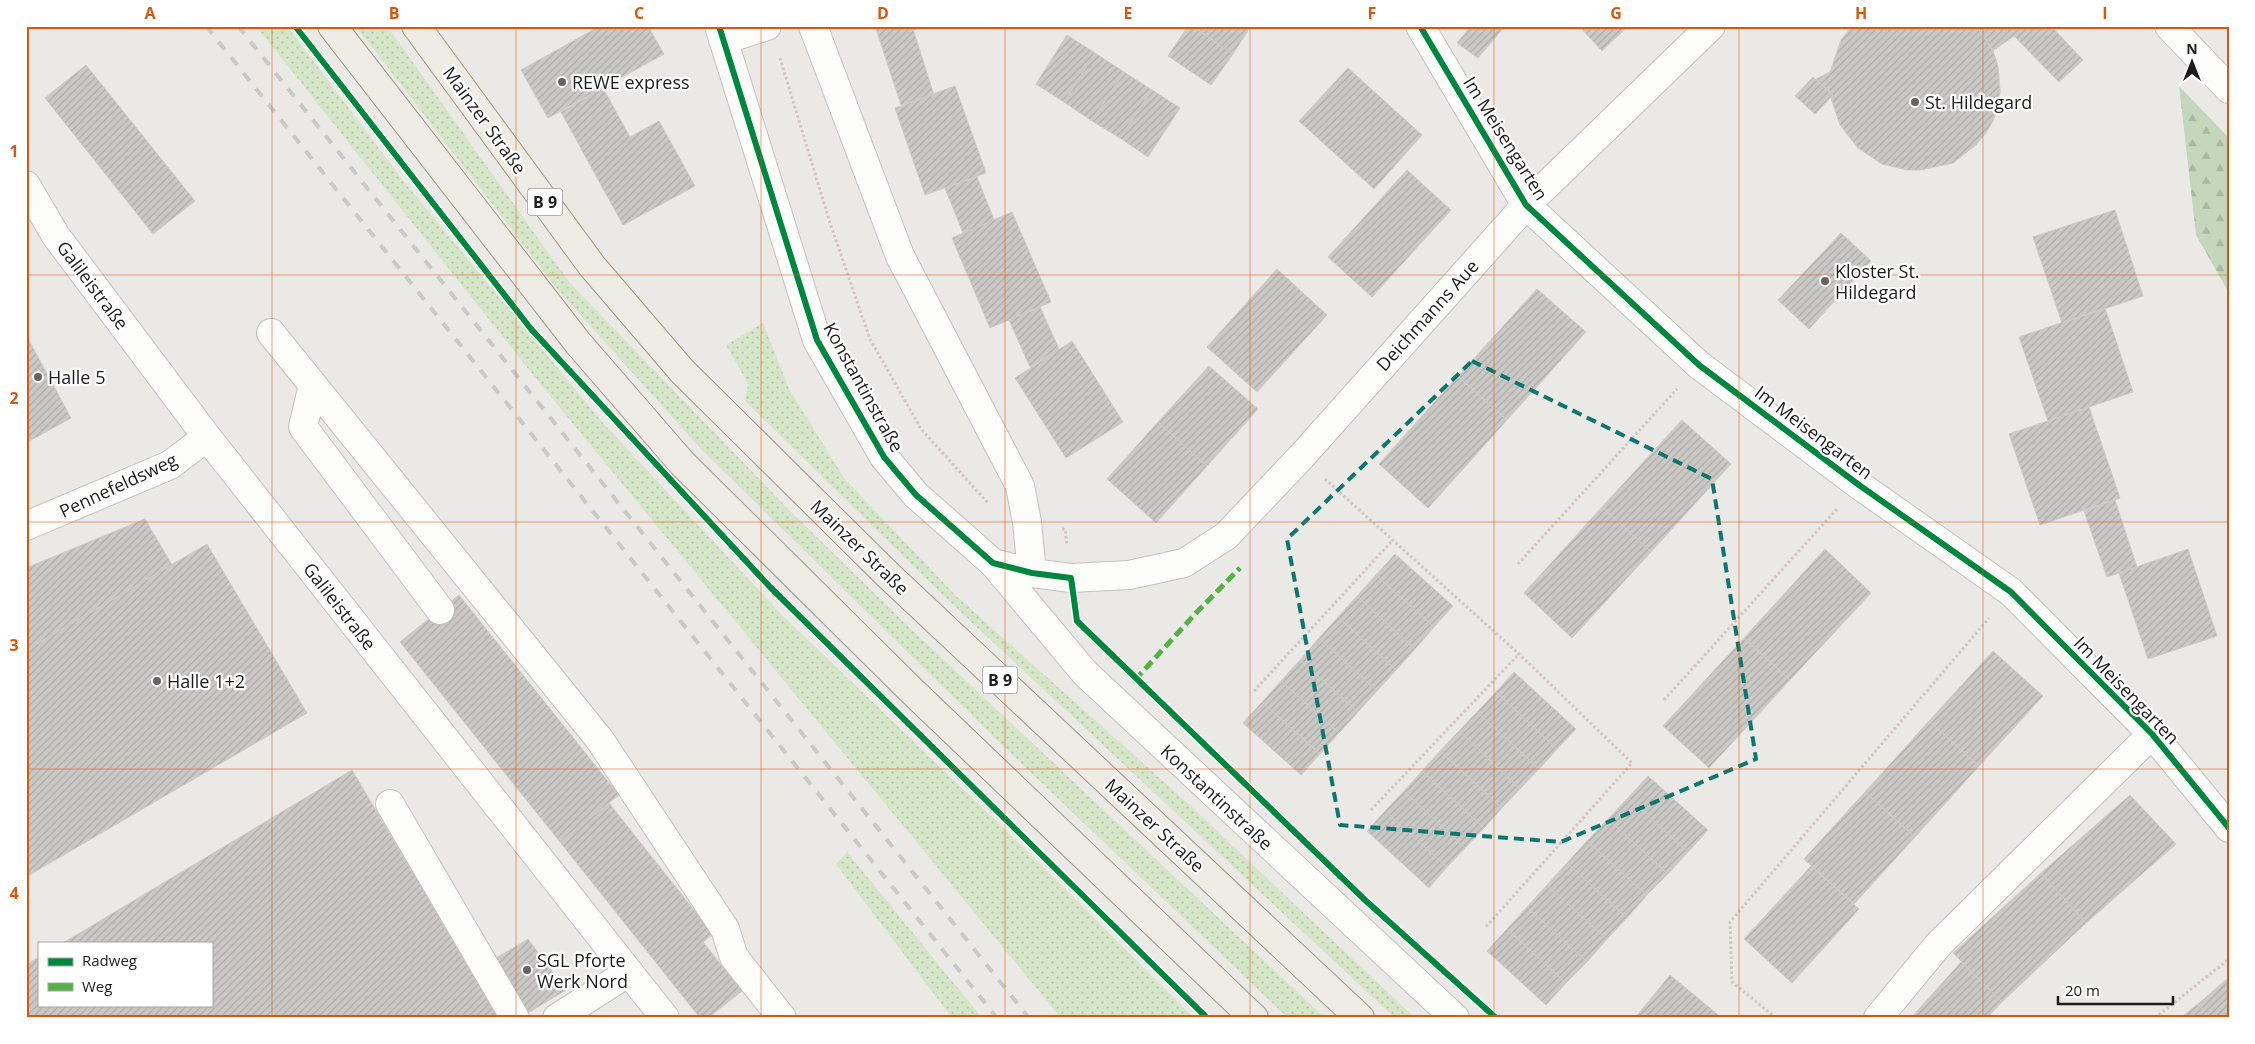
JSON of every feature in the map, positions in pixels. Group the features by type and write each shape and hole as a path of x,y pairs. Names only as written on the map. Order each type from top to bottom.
{"main road":[{"path":"332,26 578,343 682,463 912,691 1254,1018"},
{"name":"Mainzer Straße","path":"416,26 592,266 682,371 887,574 1360,1018"}],"street":[{"name":"Konstantinstraße","path":"767,26 721,33 817,340 884,457 916,495 993,563 1085,674 1455,1018"},
{"path":"813,26 900,256 1020,486 1027,522 1032,573"},
{"name":"Im Meisengarten","path":"1420,26 1526,205 1699,365 1859,484 2011,592 2152,734 2229,828"},
{"name":"Deichmanns Aue","path":"1129,576 1184,563 1226,536 1301,456 1526,205 1711,26"},
{"path":"2169,26 2229,89"},
{"name":"Galileistraße","path":"26,185 56,236 207,437 665,1018"},
{"path":"271,333 600,740 725,928 734,956 782,1018"},
{"path":"313,385 303,427 440,610"},
{"name":"Pennefeldsweg","path":"26,526 170,465 207,437"},
{"name":"Konstantinstraße","path":"993,563 1032,573 1071,578 1129,576"},
{"name":"Im Meisengarten","path":"1878,1018 1938,945 2152,734"},
{"path":"390,804 515,1018"},
{"path":"557,1018 628,972"}],"path":[{"path":"779,54 830,223 870,339 921,429 999,516 1065,529 1071,578"},
{"path":"1518,564 1699,365"},
{"path":"1301,456 1392,541 1519,654 1632,762 1485,928"},
{"path":"1664,700 1859,484"},
{"path":"1254,691 1392,541"},
{"path":"1776,1018 1732,982 1730,922 2011,592"},
{"path":"1371,810 1519,654"},
{"path":"2155,1018 2229,960"}],"highlighted area":[{"path":"1472,361 1712,479 1756,759 1561,842 1340,825 1287,539"}],"green space":[{"path":"256,26 287,26 405,183 603,423 781,614 1022,846 1194,1018 1061,1018 542,386"},
{"path":"356,26 387,26 569,282 793,514 912,630 1325,1018 1288,1018 1000,743 702,450 558,290"},
{"path":"2179,86 2229,138 2229,293 2196,235"},
{"path":"763,323 789,389 844,478 955,595 1183,799 1415,1018 1395,1018 950,602 745,401 748,384 726,345"},
{"path":"847,852 982,1018 952,1018 836,864"}],"building":[{"path":"600,26 648,26 664,54 548,118 521,70"},
{"path":"875,26 912,26 934,95 901,105"},
{"path":"912,26 926,26 914,30"},
{"path":"1188,26 1192,26 1233,54 1211,85 1168,56"},
{"path":"1192,26 1251,26 1233,54"},
{"path":"1471,26 1505,26 1478,58 1457,43"},
{"path":"1579,26 1628,26 1602,51"},
{"name":"St. Hildegard","path":"1852,26 1977,26 1993,51 1998,66 2000,91 1998,107 1993,121 1976,145 1953,163 1920,170 1907,170 1882,164 1858,148 1840,125 1831,98 1833,95 1816,79 1830,72 1841,40"},
{"path":"1977,26 2051,26 2083,60 2059,82 2014,36 1993,51"},
{"path":"1067,35 1095,53 1064,102 1036,84"},
{"path":"1095,53 1124,72 1092,121 1064,102"},
{"path":"86,65 195,201 153,234 45,98"},
{"path":"1348,68 1422,135 1374,189 1299,121"},
{"path":"1124,72 1152,90 1120,138 1092,121"},
{"path":"1813,77 1833,95 1815,114 1795,96"},
{"path":"955,86 986,173 925,195 895,108"},
{"path":"603,88 630,137 659,121 695,186 623,225 561,112"},
{"path":"1152,90 1180,108 1148,157 1120,138"},
{"path":"1407,170 1451,210 1372,297 1328,257"},
{"path":"977,177 994,220 963,233 945,188"},
{"path":"2115,210 2143,296 2062,323 2033,237"},
{"path":"1012,212 1051,302 990,328 952,238"},
{"name":"Kloster St. Hildegard","path":"1841,233 1871,261 1809,329 1778,300"},
{"path":"1277,269 1327,315 1257,392 1207,347"},
{"path":"1537,289 1586,332 1507,420 1458,376"},
{"path":"1040,307 1059,349 1030,367 1009,320"},
{"path":"2105,308 2133,392 2048,421 2019,337"},
{"name":"Halle 5","path":"26,335 71,418 26,443"},
{"path":"1072,341 1123,422 1066,458 1015,378"},
{"path":"1209,366 1258,409 1207,466 1158,422"},
{"path":"1458,376 1507,420 1428,508 1379,464"},
{"path":"2089,407 2120,498 2040,525 2009,434"},
{"path":"1682,420 1731,464 1651,552 1602,507"},
{"path":"1158,422 1207,466 1156,523 1107,479"},
{"path":"2115,500 2137,567 2107,577 2084,511"},
{"path":"1602,507 1651,552 1572,638 1524,593"},
{"path":"145,519 172,565 26,650 26,568"},
{"name":"Halle 1+2","path":"207,544 307,713 26,877 26,650"},
{"path":"1825,549 1871,593 1790,680 1744,638"},
{"path":"2188,549 2217,636 2148,659 2119,573"},
{"path":"1395,554 1453,606 1434,627 1376,575"},
{"path":"1376,575 1434,627 1415,649 1357,596"},
{"path":"459,595 619,795 560,842 400,642"},
{"path":"1357,596 1415,649 1396,670 1338,617"},
{"path":"1338,617 1396,670 1377,691 1319,638"},
{"path":"1319,638 1377,691 1358,712 1300,660"},
{"path":"1744,638 1790,680 1709,768 1663,726"},
{"path":"1993,651 2043,696 1979,766 1929,721"},
{"path":"1300,660 1358,712 1339,733 1281,681"},
{"path":"1514,672 1576,729 1557,749 1496,692"},
{"path":"1281,681 1339,733 1320,754 1262,702"},
{"path":"1496,692 1557,749 1539,769 1477,712"},
{"path":"1262,702 1320,754 1301,775 1243,723"},
{"path":"1477,712 1539,769 1520,789 1459,731"},
{"path":"1929,721 1979,766 1915,837 1865,792"},
{"path":"1459,731 1520,789 1502,808 1440,751"},
{"path":"1440,751 1502,808 1484,828 1422,771"},
{"path":"352,770 498,1017 26,1018 26,965 38,958 38,1006 212,1006 212,942 65,942"},
{"path":"1422,771 1484,828 1465,848 1404,791"},
{"path":"1648,776 1708,830 1688,852 1628,798"},
{"path":"1404,791 1465,848 1447,867 1385,811"},
{"path":"1865,792 1915,837 1854,904 1804,859"},
{"path":"2130,795 2176,844 2086,923 2041,873"},
{"path":"1628,798 1688,852 1668,874 1608,819"},
{"path":"609,803 713,934 703,942 742,991 708,1018 700,1018 560,842"},
{"path":"1385,811 1447,867 1429,888 1367,831"},
{"path":"1608,819 1668,874 1647,895 1587,841"},
{"path":"1587,841 1647,895 1627,918 1567,863"},
{"path":"1567,863 1627,918 1607,939 1547,885"},
{"path":"1811,866 1859,909 1792,983 1744,939"},
{"path":"2041,873 2086,923 2002,1002 1953,953"},
{"path":"1547,885 1607,939 1587,962 1527,907"},
{"path":"1527,907 1587,962 1566,983 1507,929"},
{"path":"1507,929 1566,983 1546,1005 1487,951"},
{"name":"SGL Pforte Werk Nord","path":"528,939 566,990 528,1013 496,958"},
{"path":"1961,962 2002,1002 1987,1018 1911,1018"},
{"path":"1670,975 1722,1018 1635,1018"},
{"path":"2227,979 2229,1018 2210,1018 2198,1004"},
{"path":"2198,1004 2210,1018 2180,1018"}],"railway":[{"path":"206,26 997,1018"},
{"path":"238,26 1029,1018"}],"marked path":[{"path":"1135,680 1240,568"}],"cycle path":[{"path":"295,26 531,329 770,587 1207,1018"},
{"path":"719,26 817,340 884,457 916,495 993,563 1032,573 1071,578 1077,621 1365,900 1496,1018"},
{"path":"1420,26 1526,205 1699,365 1859,485 2011,592 2152,734 2229,828"}],"place":[{"name":"REWE express","path":"562,82"},
{"name":"St. Hildegard","path":"1915,102"},
{"name":"Kloster St. Hildegard","path":"1825,281"},
{"name":"Halle 5","path":"38,377"},
{"name":"Halle 1+2","path":"157,681"},
{"name":"SGL Pforte Werk Nord","path":"527,970"}]}
